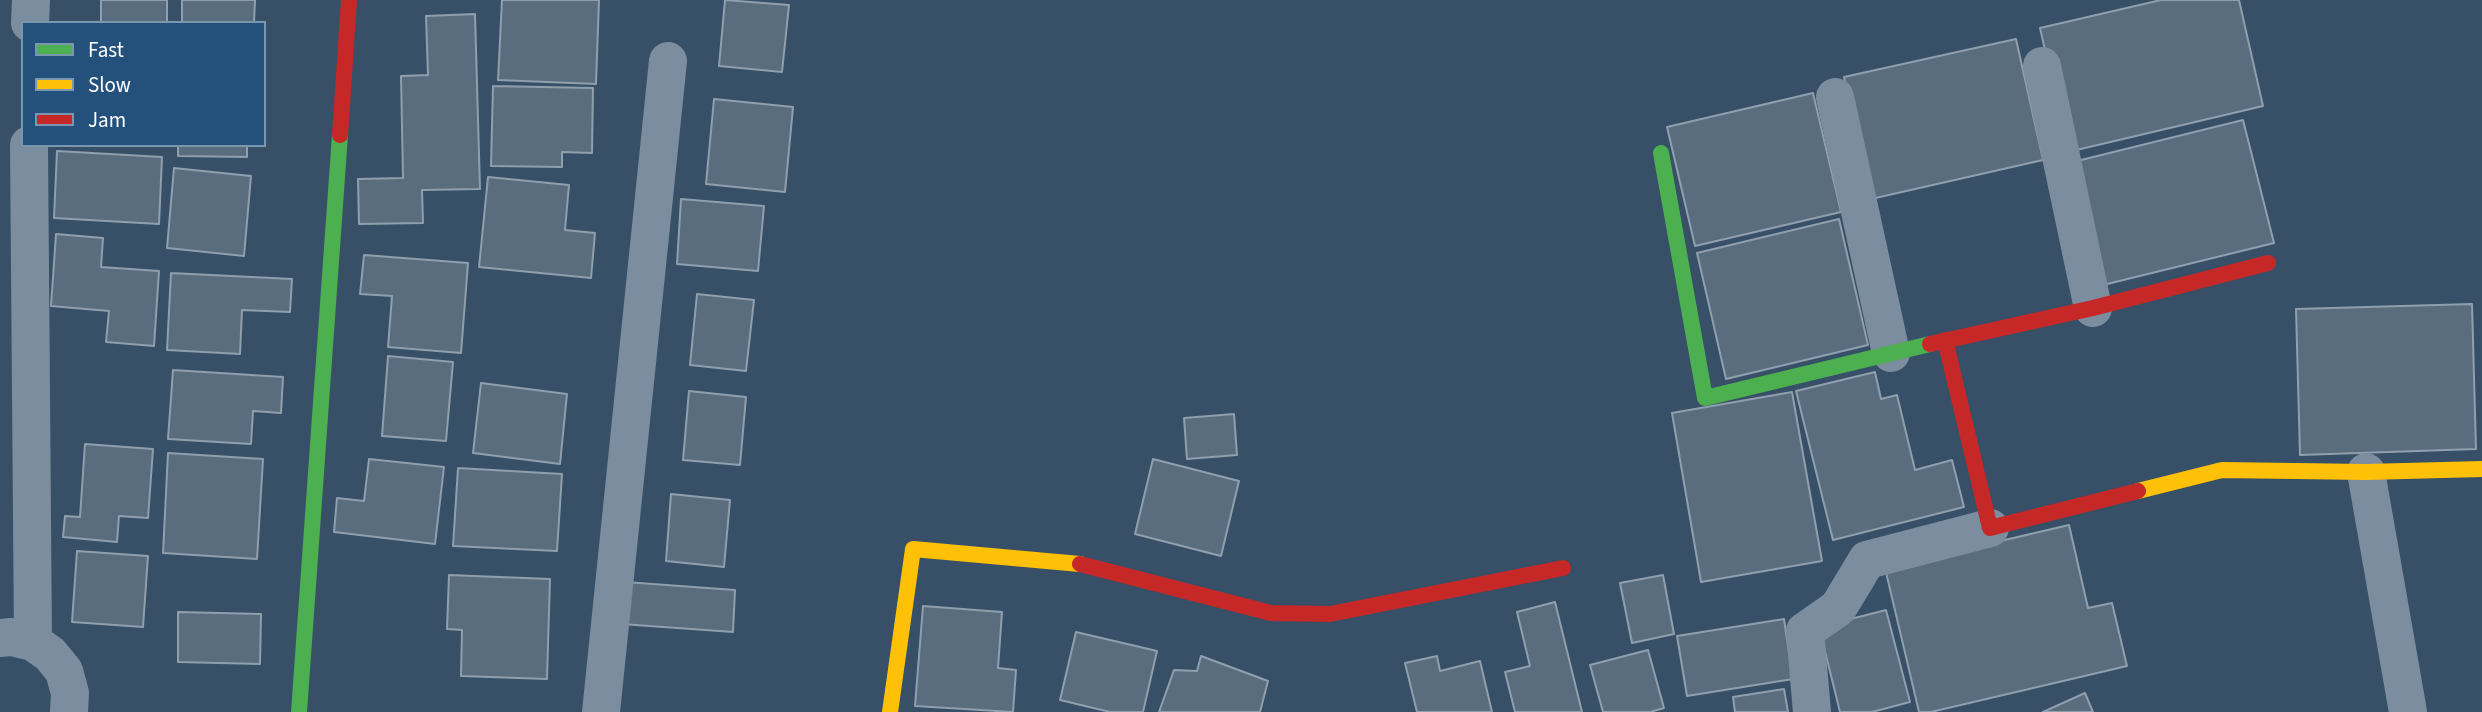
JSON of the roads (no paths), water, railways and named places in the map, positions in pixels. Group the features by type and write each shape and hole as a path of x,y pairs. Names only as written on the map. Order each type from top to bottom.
{"street":[{"path":"30,21 31,0"},
{"path":"299,712 349,0"},
{"path":"601,712 668,61"},
{"path":"2042,66 2093,308"},
{"path":"1835,97 1891,353"},
{"path":"29,147 16,640 50,654 64,671 71,692 69,712"},
{"path":"1661,153 1705,398 1945,340 2093,308 2268,263"},
{"path":"1945,340 1990,528"},
{"path":"1812,712 1805,631 1838,608 1867,560 2222,470 2482,470"},
{"path":"2366,472 2408,712"},
{"path":"890,712 913,549 1072,562 1270,613 1330,614 1563,568"}]}
